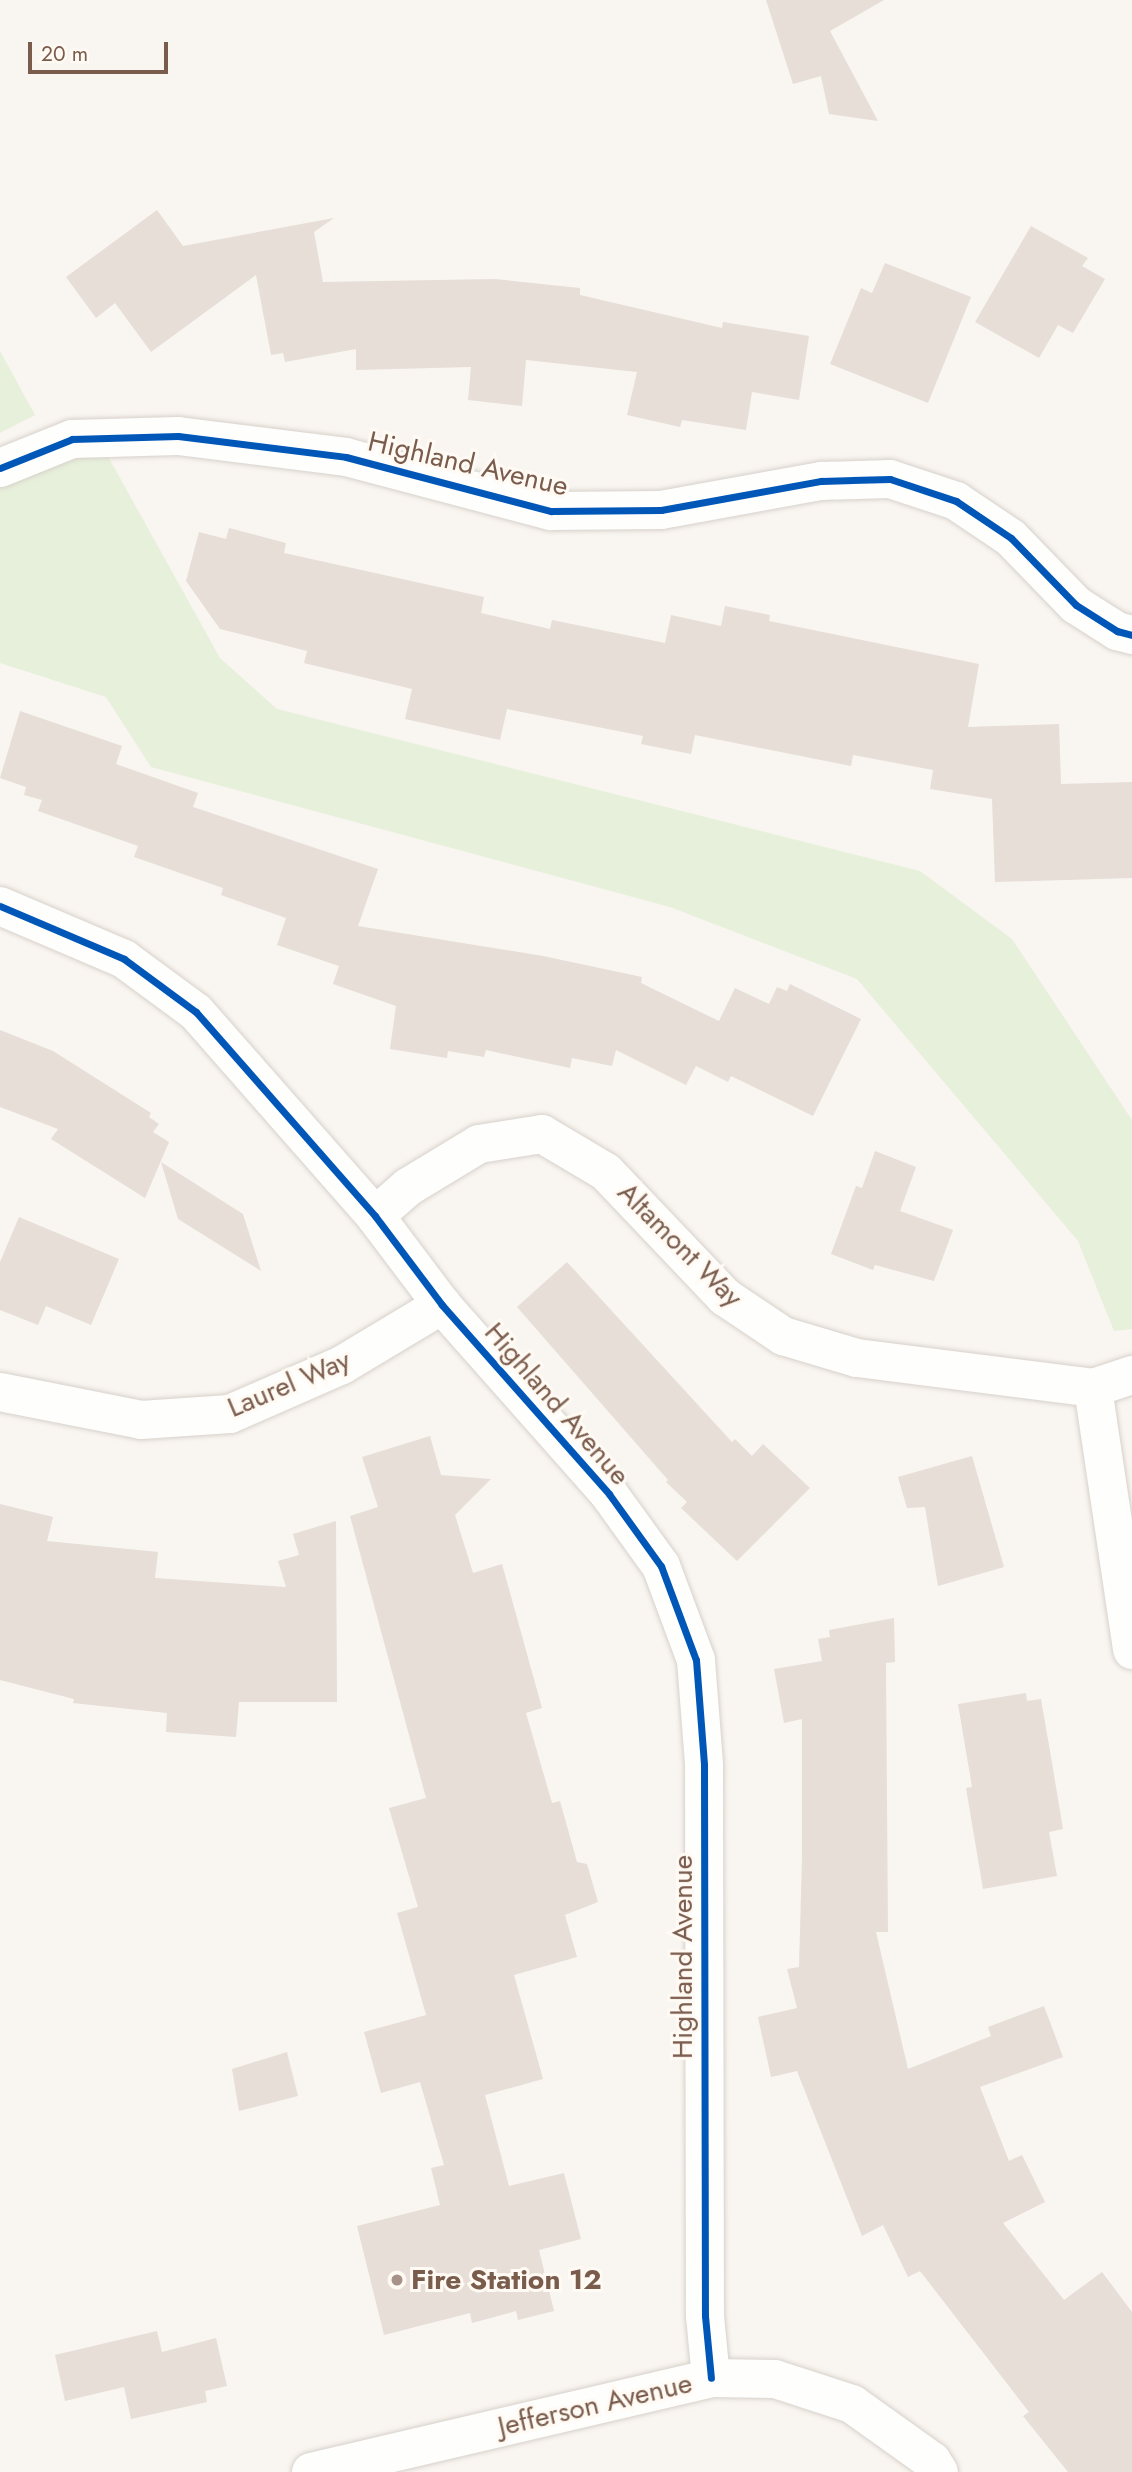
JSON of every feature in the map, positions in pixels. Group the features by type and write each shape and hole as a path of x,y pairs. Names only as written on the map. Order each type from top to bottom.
{"street":[{"name":"Highland Avenue","path":"0,468 72,439 178,436 346,457 551,511 661,510 821,481 890,479 956,500 1011,538 1076,605 1117,631 1132,635"},
{"name":"Highland Avenue","path":"0,906 124,959 196,1012 375,1216 442,1305 609,1494 661,1566 696,1660 704,1765 705,2316 711,2378"},
{"name":"Altamont Way","path":"375,1216 408,1187 480,1144 542,1134 606,1172 724,1297 783,1336 857,1358 1093,1388 1132,1375"},
{"name":"Laurel Way","path":"0,1392 141,1420 230,1414 342,1365 442,1305"},
{"path":"1093,1388 1132,1650"},
{"name":"Jefferson Avenue","path":"311,2472 711,2378 775,2379 852,2404 932,2461 939,2472"}],"green space":[{"path":"0,351 35,415 0,433"},
{"path":"105,451 220,658 277,709 920,871 1012,939 1132,1120 1132,1329 1114,1331 1078,1241 857,979 670,907 151,767 106,697 0,663 0,488 16,475"}],"building":[{"path":"766,0 884,0 830,31 878,121 829,114 821,76 793,84"},
{"path":"157,210 183,246 334,218 314,232 323,282 495,279 580,288 580,295 722,328 723,322 809,336 799,400 752,392 746,430 682,420 680,427 627,415 637,372 526,360 522,406 468,400 471,367 356,370 356,349 285,362 283,353 271,355 256,275 151,352 115,303 96,318 66,277"},
{"path":"1031,226 1088,258 1082,266 1105,279 1073,333 1058,325 1039,358 975,322"},
{"path":"885,263 971,297 928,403 830,364 861,288 872,293"},
{"path":"229,528 286,543 284,553 484,597 481,613 550,629 552,620 665,643 671,615 721,626 725,606 770,615 769,621 979,664 968,727 1059,724 1061,784 1132,782 1132,878 995,882 992,799 930,789 933,770 853,755 851,766 695,735 691,754 641,744 643,736 507,709 500,740 405,719 412,689 304,663 307,651 220,629 186,581 199,532 226,539"},
{"path":"20,711 122,746 116,764 198,793 193,807 378,869 358,926 543,956 642,977 641,983 719,1021 735,988 769,1004 777,987 787,991 790,984 861,1019 813,1116 731,1076 728,1082 696,1066 686,1085 616,1050 612,1066 572,1058 570,1068 486,1050 484,1057 448,1051 447,1058 390,1049 396,1006 333,984 339,966 277,945 286,918 221,895 223,888 134,857 138,846 38,811 42,800 24,795 26,787 0,778"},
{"path":"0,1030 53,1051 151,1113 149,1117 159,1124 153,1132 169,1142 145,1198 51,1139 58,1129 0,1107"},
{"path":"875,1151 916,1167 900,1211 953,1230 934,1281 875,1265 873,1270 831,1254 856,1186 862,1188"},
{"path":"161,1162 243,1214 261,1271 178,1219"},
{"path":"19,1217 119,1259 91,1325 46,1306 38,1325 0,1310 0,1262"},
{"path":"567,1262 732,1442 735,1439 752,1456 763,1444 810,1488 737,1561 681,1508 687,1502 666,1482 668,1480 517,1307"},
{"path":"430,1436 441,1475 491,1479 455,1515 473,1573 502,1564 542,1708 526,1713 552,1803 560,1801 577,1862 587,1864 598,1902 565,1915 577,1957 514,1975 543,2079 485,2095 509,2186 564,2173 581,2239 539,2250 554,2311 518,2320 516,2311 472,2323 470,2313 384,2335 357,2226 440,2205 431,2168 444,2165 420,2082 381,2093 364,2032 426,2015 397,1913 418,1907 389,1808 426,1798 350,1516 378,1507 362,1457"},
{"path":"972,1456 1004,1567 938,1586 925,1507 907,1508 898,1477"},
{"path":"0,1504 53,1517 47,1541 158,1552 155,1578 286,1587 278,1561 299,1555 293,1534 336,1521 337,1702 239,1702 236,1737 166,1732 167,1713 73,1703 74,1699 0,1680"},
{"path":"894,1618 895,1662 886,1663 888,1932 876,1932 908,2069 991,2036 988,2027 1044,2006 1063,2057 980,2087 1009,2161 1022,2155 1045,2202 1003,2223 1064,2300 1102,2272 1132,2312 1132,2472 1068,2472 1023,2416 1029,2412 920,2271 908,2277 883,2225 862,2236 797,2071 771,2077 758,2017 797,2008 787,1969 799,1967 802,1858 802,1719 784,1723 774,1669 822,1661 818,1639 830,1637 829,1630"},
{"path":"1026,1693 1027,1701 1041,1699 1052,1763 1063,1829 1049,1832 1057,1876 983,1889 966,1788 972,1787 958,1704"},
{"path":"287,2052 298,2096 239,2111 232,2069"},
{"path":"157,2331 162,2352 216,2338 227,2386 205,2391 207,2402 131,2419 124,2387 65,2401 55,2355"}],"cycle path":[{"path":"0,468 72,439 178,436 346,457 551,511 661,510 821,481 890,479 956,501 1011,538 1076,605 1117,631 1132,635"},
{"path":"0,906 124,959 196,1012 375,1216 442,1305 609,1494 661,1566 696,1660 704,1765 705,2316 711,2378"}],"place":[{"name":"Fire Station 12","path":"397,2280"}]}
